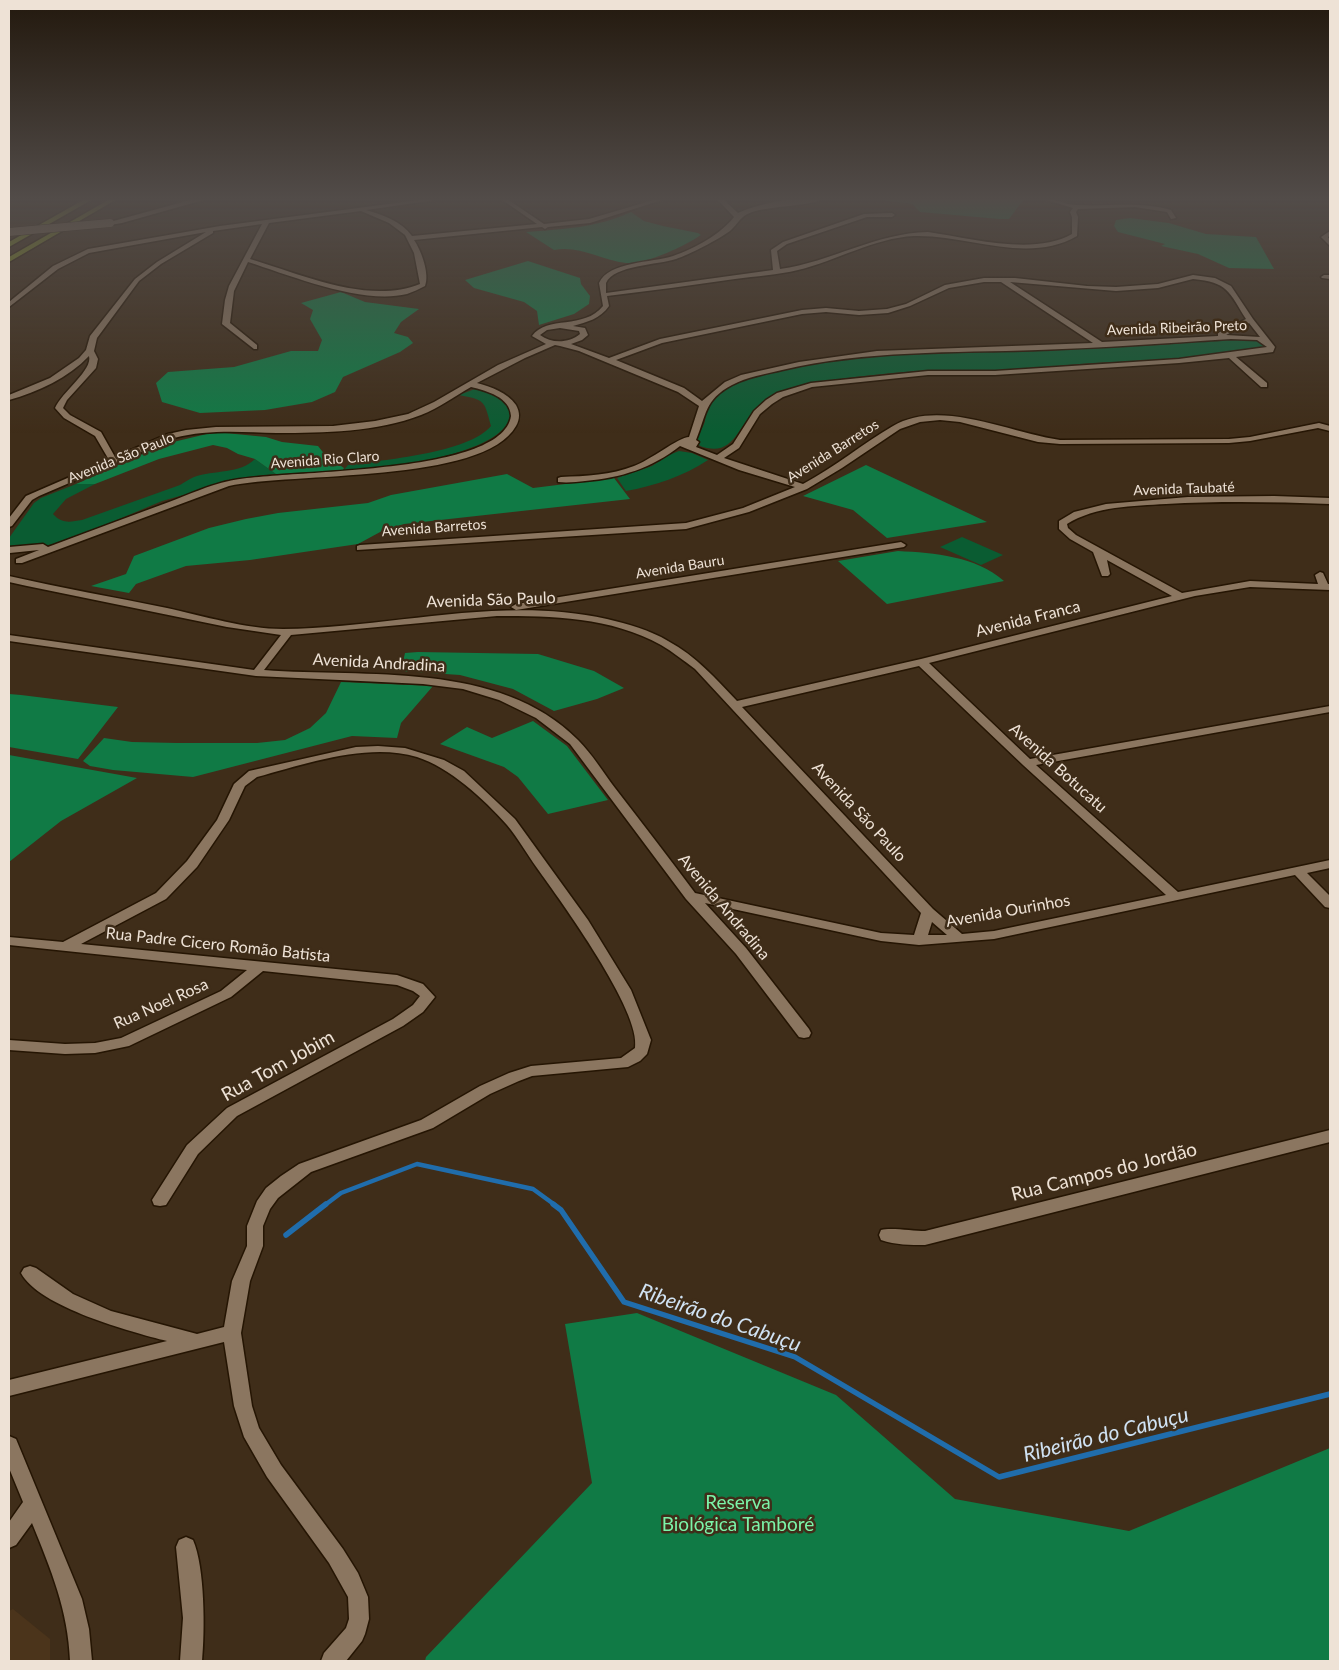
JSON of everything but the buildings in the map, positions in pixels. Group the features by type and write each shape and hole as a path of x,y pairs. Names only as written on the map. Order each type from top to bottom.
{"street":[{"path":"9,305 42,277"},
{"path":"9,398 53,380 73,368 90,351 93,338 141,277"},
{"path":"238,277 229,293 226,324 254,347"},
{"path":"307,277 361,292 380,295 400,294 418,288 423,285 423,277"},
{"path":"531,351 538,338 536,336 539,331 591,318 604,310 606,306 603,295 603,280 605,277"},
{"path":"603,295 740,277"},
{"path":"610,360 646,346 681,336 815,310 859,313 888,311 908,305 939,289 956,284 1001,280 1116,289 1149,287 1188,277 1219,281 1230,287 1250,320 1267,341"},
{"path":"1001,280 1100,344"},
{"path":"582,330 591,318"},
{"path":"1208,338 1227,332 1250,320"},
{"path":"564,326 582,330"},
{"path":"582,330 584,335 577,340 582,349"},
{"name":"Avenida Ribeirão Preto","path":"690,445 703,405 715,393 728,384 760,372 807,362 859,354 1208,338 1247,337 1267,341 1271,346 1270,350 1266,351 1178,361 995,373 920,374 811,385 780,395 769,402 756,413 736,446 718,458"},
{"path":"538,338 582,349 686,393 715,393"},
{"name":"Avenida São Paulo","path":"9,524 29,498 36,494 171,436 199,430 293,430 399,419 425,411 531,351 557,343 577,340"},
{"path":"90,351 94,356 95,362 88,374 63,398 59,408 62,414 97,433 107,455 114,460"},
{"path":"1229,354 1264,385"},
{"path":"63,374 88,374"},
{"name":"Avenida Rio Claro","path":"13,567 145,513 226,484 244,480 328,476 401,468 458,456 479,449 505,436 513,426 516,416 510,402 500,395 471,384"},
{"path":"681,390 703,405"},
{"name":"Avenida Barretos","path":"360,548 686,526 763,504 804,487 897,427 910,421 931,417 971,420 1033,438 1063,442 1229,441 1250,439 1319,425 1330,429"},
{"path":"561,480 594,478 632,471 670,450 690,445 736,446"},
{"path":"690,445 742,468 804,487"},
{"name":"Avenida Taubaté","path":"1180,596 1064,530 1062,524 1065,519 1094,509 1170,500 1330,501"},
{"name":"Avenida Rio Claro","path":"9,550 70,543"},
{"name":"Avenida Bauru","path":"464,615 569,600 901,545"},
{"name":"Avenida São Paulo","path":"9,550 17,555 13,567 32,584"},
{"path":"1097,550 1103,562 1105,574"},
{"path":"1247,572 1256,584"},
{"path":"1320,575 1327,587"},
{"name":"Avenida São Paulo","path":"9,579 243,627 289,632 464,615 564,615 616,624 661,639 691,660 928,912 960,939"},
{"name":"Avenida Franca","path":"735,705 921,662 1218,588 1256,584 1327,587"},
{"path":"558,601 554,609 564,615 575,612 578,606 569,600"},
{"path":"257,673 289,632"},
{"name":"Avenida Andradina","path":"9,638 257,673 428,680 457,684 489,692 538,714 559,728 574,742 691,896 741,950 804,1033"},
{"name":"Avenida Botucatu","path":"921,662 1027,763 1175,896"},
{"path":"1027,763 1330,709"},
{"path":"64,947 160,896 192,864 222,820 240,784 253,774 356,750 404,751 440,762 460,774 511,822 593,939 624,990 642,1031 644,1040 642,1050 636,1057 623,1063 556,1068 514,1077 485,1090 427,1124 306,1168 287,1180 272,1193 263,1206 255,1226 255,1246 241,1281 232,1334 244,1406 251,1431 274,1471 336,1556 351,1580 358,1597 359,1619 355,1634 332,1661"},
{"name":"Avenida Ourinhos","path":"691,896 881,937 919,940 960,939 994,934 1330,864"},
{"path":"1298,871 1330,904"},
{"path":"919,940 928,912"},
{"name":"Rua Padre Cicero Romão Batista","path":"9,941 258,968 396,980 422,989"},
{"name":"Rua Noel Rosa","path":"9,1045 65,1050 95,1048 124,1042 226,994 258,968"},
{"name":"Rua Tom Jobim","path":"160,1200 182,1163 207,1134 227,1117 269,1091 383,1032 414,1013 426,1003 428,997 422,989"},
{"name":"Rua Campos do Jordão","path":"887,1235 904,1238 925,1238 1330,1136"},
{"path":"30,1273 46,1289 103,1317 198,1342"},
{"path":"9,1388 232,1334"},
{"path":"9,1445 77,1613 81,1637 81,1661"},
{"path":"9,1538 34,1504"},
{"path":"186,1547 193,1602 191,1661"}],"shaded area":[{"path":"13,1609 50,1639 50,1661 9,1661 9,1611"}],"green space":[{"path":"475,277 577,277 580,278 581,284 590,296 589,304 574,314 539,325 537,311 524,302 474,288 465,280"},
{"path":"341,292 365,302 419,309 401,322 394,333 408,337 413,343 400,352 343,377 335,392 312,402 265,410 200,413 162,402 156,383 168,372 234,367 291,351 318,351 322,340 310,319 313,310 301,303"},
{"path":"1230,339 1255,340 1267,347 1248,352 1219,353 1183,358 989,371 909,372 816,382 797,387 763,404 750,416 736,436 724,447 716,449 707,448 702,447 697,442 698,435 705,422 708,405 721,392 741,381 782,368 891,354 1162,345"},
{"path":"475,389 493,394 505,402 509,408 509,420 500,432 482,443 460,452 434,459 342,472 348,465 424,454 464,443 480,435 491,426 485,406 479,400 459,395"},
{"path":"215,432 266,437 282,442 318,446 326,456 344,468 342,472 276,474 255,459 238,454 227,448 213,445 159,459 95,484 76,484 165,444"},
{"path":"679,451 692,453 708,460 669,480 626,491 617,478 652,466"},
{"path":"255,459 276,474 247,477 162,501 62,543 19,549 10,546 9,538 34,503 41,498 76,484 95,484 66,499 53,514 63,521 82,520 180,485 194,477 242,467"},
{"path":"866,465 987,522 887,538 853,510 803,496"},
{"path":"507,474 533,488 614,478 630,499 404,524 382,531 358,544 250,560 186,566 136,584 129,593 91,586 126,574 134,556 209,528 278,513 368,503 391,495"},
{"path":"962,537 1003,555 981,565 940,547"},
{"path":"898,551 954,557 980,566 1004,581 887,604 838,561"},
{"path":"405,653 538,654 594,671 624,688 597,699 554,711 513,689 460,675 401,671"},
{"path":"341,682 433,686 401,723 397,738 352,736 193,777 113,770 90,766 83,761 104,738 132,742 177,743 257,743 285,740 310,728 326,713"},
{"path":"9,694 118,707 78,759 9,747"},
{"path":"533,721 567,746 608,800 548,814 518,777 504,767 440,744 467,727 492,738"},
{"path":"9,755 137,778 61,821 9,862"},
{"name":"Reserva Biológica Tamboré","path":"637,1313 836,1395 955,1499 1129,1531 1330,1448 1330,1661 425,1661 426,1657 592,1483 565,1324"}],"waterway":[{"name":"Ribeirão do Cabuçu","path":"325,1205 341,1193 417,1164 533,1189 555,1205"},
{"name":"Ribeirão do Cabuçu","path":"286,1235 326,1204"},
{"name":"Ribeirão do Cabuçu","path":"553,1204 561,1210 624,1302 795,1357 999,1477 1330,1394"}]}
